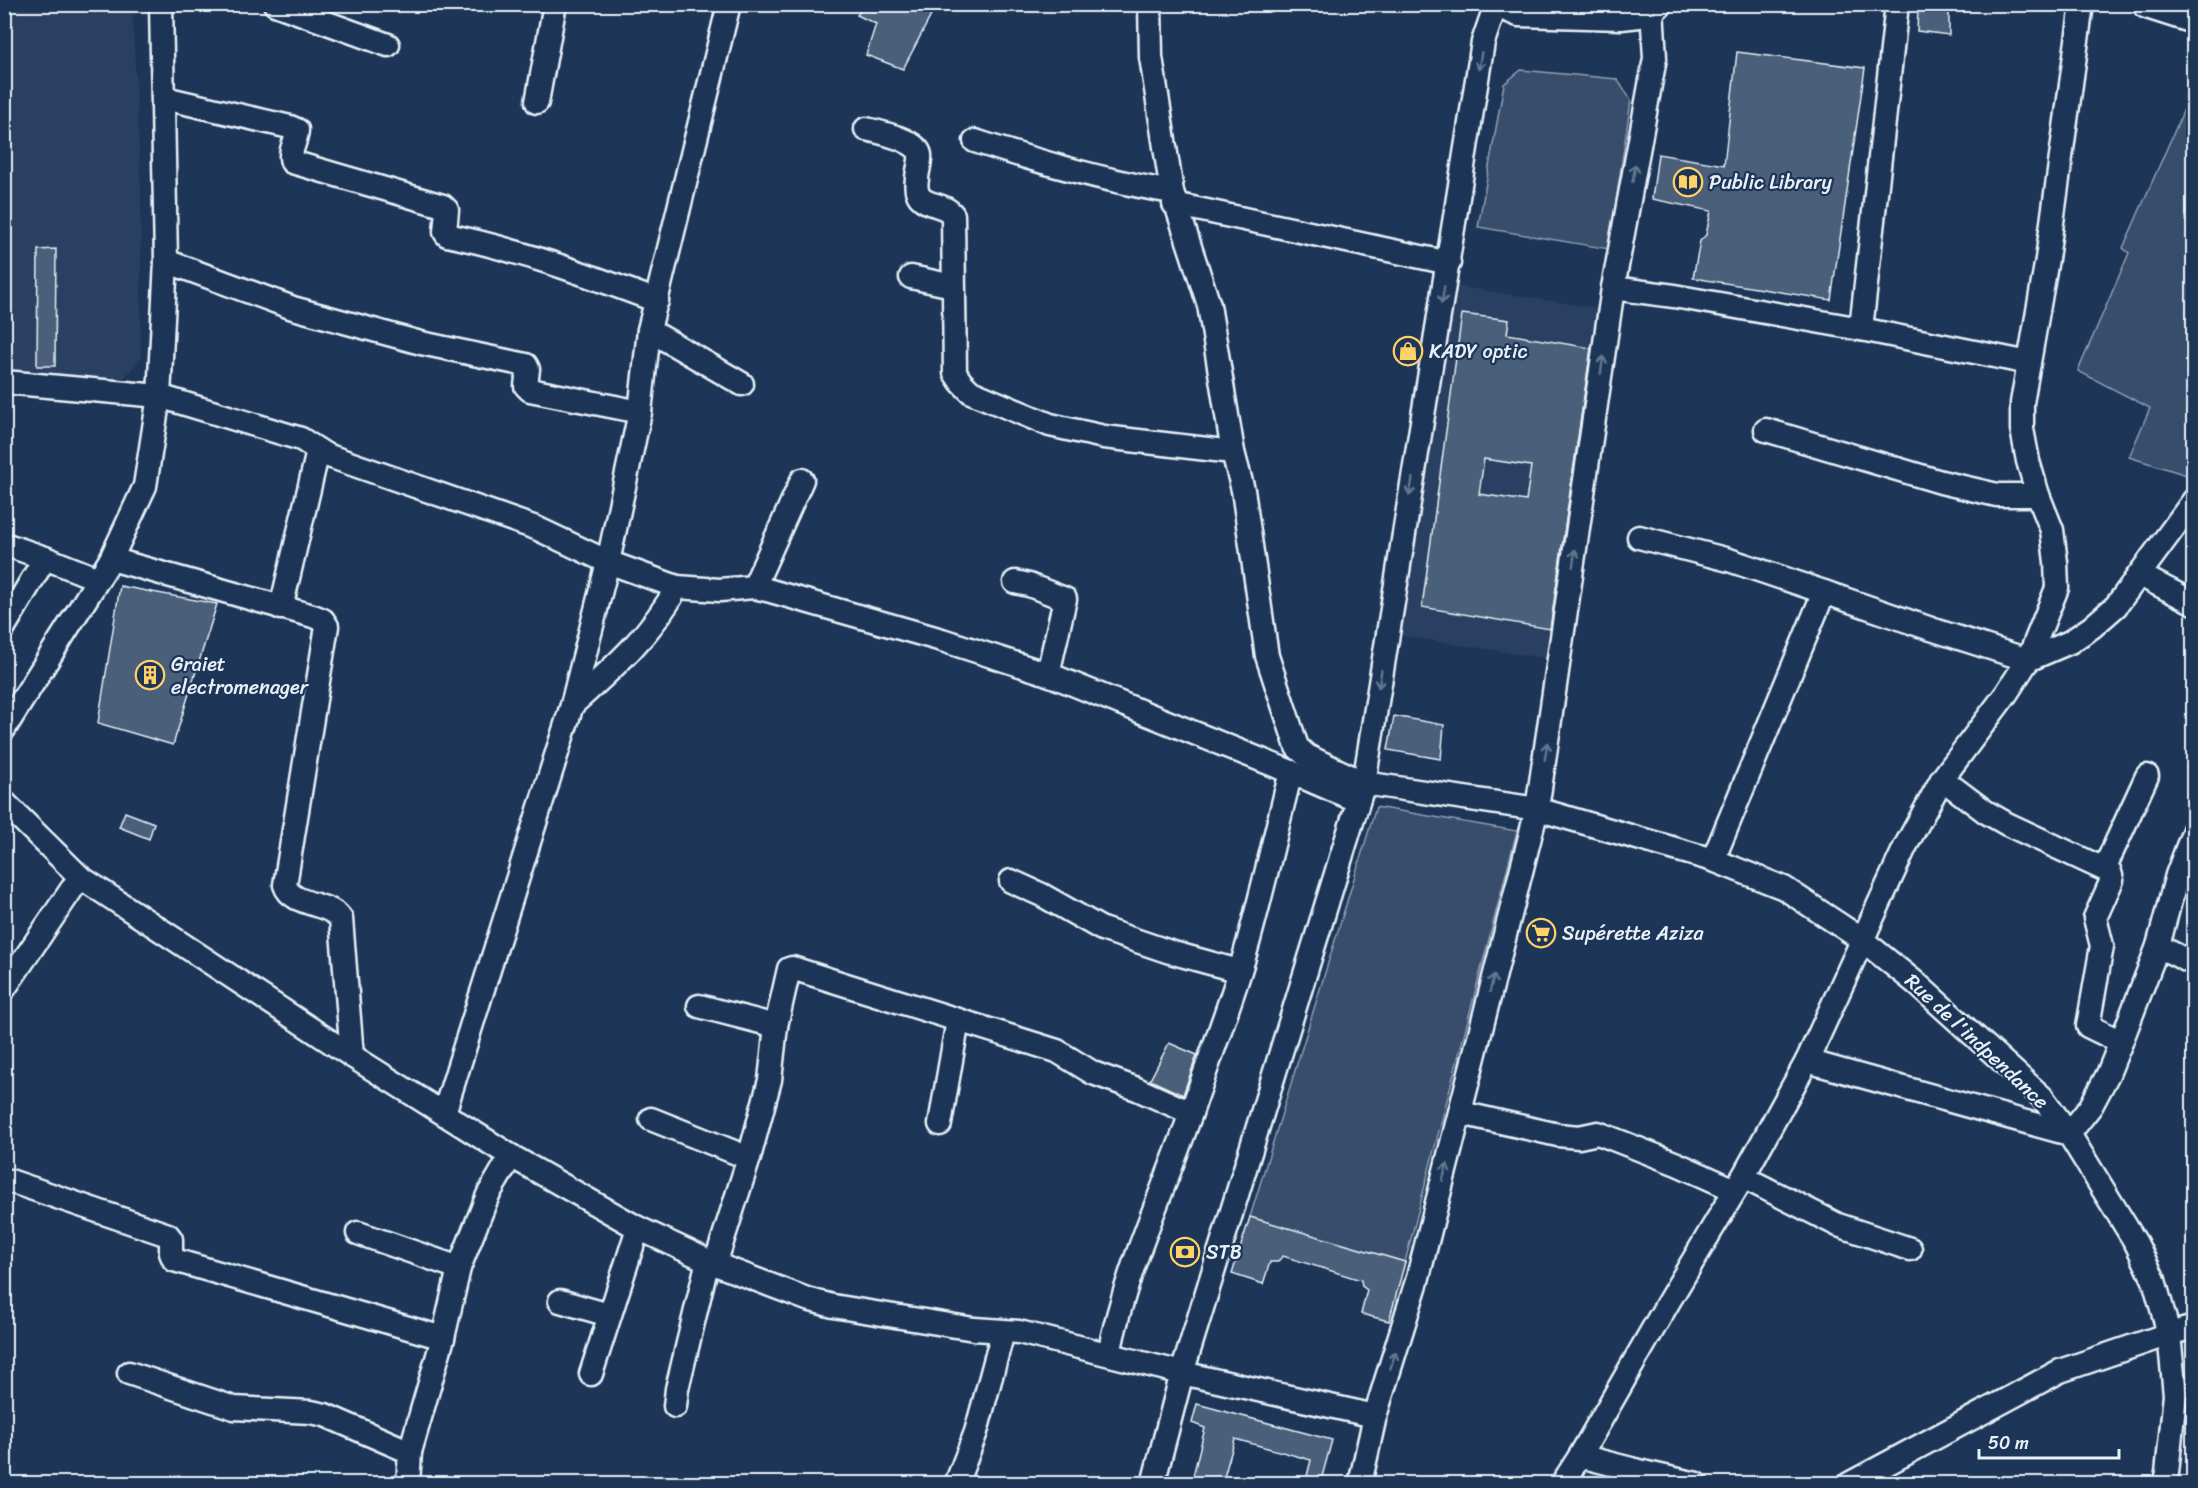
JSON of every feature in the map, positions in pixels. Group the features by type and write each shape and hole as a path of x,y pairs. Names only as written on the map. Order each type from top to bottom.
{"main road":[{"path":"1498,4 1519,12 1610,15 1639,13 1655,7"},
{"path":"2147,4 2193,19"}],"street":[{"path":"4,729 111,559 144,486 159,396 166,261 161,4"},
{"path":"275,4 388,45"},
{"path":"537,102 555,4"},
{"path":"444,1113 572,705 608,562 640,412 649,330 729,4"},
{"path":"1150,4 1151,57 1173,198 1209,305 1233,452 1243,490 1267,656 1297,747 1361,792"},
{"path":"1153,1484 1182,1373 1361,792 1449,263 1483,42 1498,4"},
{"path":"1861,329 1897,4"},
{"path":"1562,1484 1738,1184 1807,1061 1905,847 1942,779 2028,660 2056,588 2052,530 2038,495 2022,429 2022,403 2047,259 2082,4"},
{"path":"1360,1484 1375,1416 1417,1281 1537,809 1613,288 1655,58 1655,7"},
{"path":"164,98 290,127 297,130 290,158 292,162 443,206 447,210 445,232 447,235 494,245 561,265 657,301"},
{"path":"866,129 908,142 917,150 920,155 916,183 918,193 925,201 950,211 954,219 955,373 971,392 1050,425 1104,437 1233,452"},
{"path":"975,141 1173,198 1449,263"},
{"path":"166,261 293,308 421,343 526,365 528,369 526,386 530,390 640,412"},
{"path":"911,277 953,286"},
{"path":"1613,288 1674,296 1861,329 2029,363"},
{"path":"649,330 742,384"},
{"path":"4,382 159,396 301,439 318,451 536,528 608,562 677,587 720,590 754,587 942,640 1048,674 1291,772 1361,792"},
{"path":"1766,430 1941,482 1997,495 2038,495"},
{"path":"281,608 318,451"},
{"path":"754,587 802,480"},
{"path":"1639,537 1729,560 2028,660 2070,642 2116,606 2193,500"},
{"path":"4,544 98,579"},
{"path":"4,627 45,558"},
{"path":"111,559 313,616 323,620 327,626 285,885 291,895 335,912 341,919 352,1056"},
{"path":"2140,575 2193,603"},
{"path":"1015,582 1065,599 1048,674"},
{"path":"572,705 620,661 660,616 677,587"},
{"path":"1713,860 1824,592"},
{"path":"1109,1354 1114,1327 1139,1249 1191,1113 1239,971 1291,772"},
{"path":"2104,868 2147,776"},
{"path":"1942,779 1986,812 2007,824 2110,872 2112,880 2095,918 2102,946 2088,1026 2121,1042"},
{"name":"Rue de l'indpendance","path":"1361,792 1537,809 1713,860 1784,888 1861,939 1917,984 2042,1097 2069,1134 2136,1243 2154,1280 2169,1334 2175,1395 2164,1484"},
{"path":"4,802 80,877 352,1056 511,1156 638,1228 712,1262 807,1299 833,1306 974,1329 1019,1332 1182,1373 1375,1416"},
{"path":"1807,1061 2069,1134 2091,1106 2108,1074 2158,946 2177,875 2193,830"},
{"path":"4,989 80,877"},
{"path":"1011,881 1102,929 1170,952 1239,971"},
{"path":"2158,946 2193,964"},
{"path":"675,1406 677,1389 712,1262 749,1158 770,1080 776,1026 789,969 911,1004 1057,1051 1093,1073 1137,1089 1191,1113"},
{"path":"699,1006 776,1026"},
{"path":"940,1124 958,1020"},
{"path":"1461,1113 1558,1136 1579,1137 1598,1133 1677,1164 1738,1184 1838,1225 1910,1249"},
{"path":"651,1119 749,1158"},
{"path":"408,1484 410,1452 443,1338 459,1268 488,1195 511,1156"},
{"path":"10,1181 168,1235 171,1239 171,1253 174,1260 443,1338"},
{"path":"591,1374 638,1228"},
{"path":"358,1233 459,1268"},
{"path":"560,1301 609,1315"},
{"path":"1849,1484 2060,1371 2193,1328"},
{"path":"956,1484 976,1432 1004,1332"},
{"path":"129,1373 234,1408 311,1412 325,1415 410,1452"},
{"path":"1580,1456 1697,1484"}],"shaded area":[{"path":"4,5 132,5 141,192 141,358 120,383 5,373"},
{"path":"1521,70 1617,79 1631,100 1609,249 1478,227 1504,84"},
{"path":"2193,89 2193,477 2129,457 2150,408 2078,371 2129,253 2123,248"},
{"path":"1431,282 1622,312 1569,662 1378,632"},
{"path":"1376,807 1517,831 1405,1262 1250,1217"}],"building":[{"path":"866,4 937,4 903,69 866,55 876,24 857,15"},
{"path":"1918,9 1949,12 1949,35 1917,31"},
{"path":"1737,52 1865,68 1831,300 1693,278 1700,241 1706,235 1711,211 1652,199 1658,154 1724,165"},
{"path":"56,249 55,366 37,366 38,250"},
{"path":"1462,314 1509,320 1507,334 1591,348 1550,629 1422,607","holes":["1484,459 1531,466 1526,501 1479,494"]},
{"name":"Graiet electromenager","path":"120,586 217,604 173,745 98,723"},
{"path":"1394,716 1444,725 1441,759 1388,750"},
{"path":"125,812 154,823 149,839 119,827"},
{"path":"1169,1043 1197,1055 1183,1095 1150,1080"},
{"path":"1250,1217 1405,1262 1389,1321 1361,1314 1367,1290 1362,1286 1361,1280 1283,1256 1277,1262 1270,1262 1263,1284 1232,1274"},
{"path":"1197,1404 1332,1440 1320,1484 1305,1484 1311,1460 1235,1439 1222,1484 1191,1484 1205,1428 1192,1423"}],"place":[{"name":"Public Library","path":"1688,182"},
{"name":"KADY optic","path":"1408,351"},
{"name":"Graiet electromenager","path":"150,675"},
{"name":"Supérette Aziza","path":"1541,933"},
{"name":"STB","path":"1185,1252"}]}
